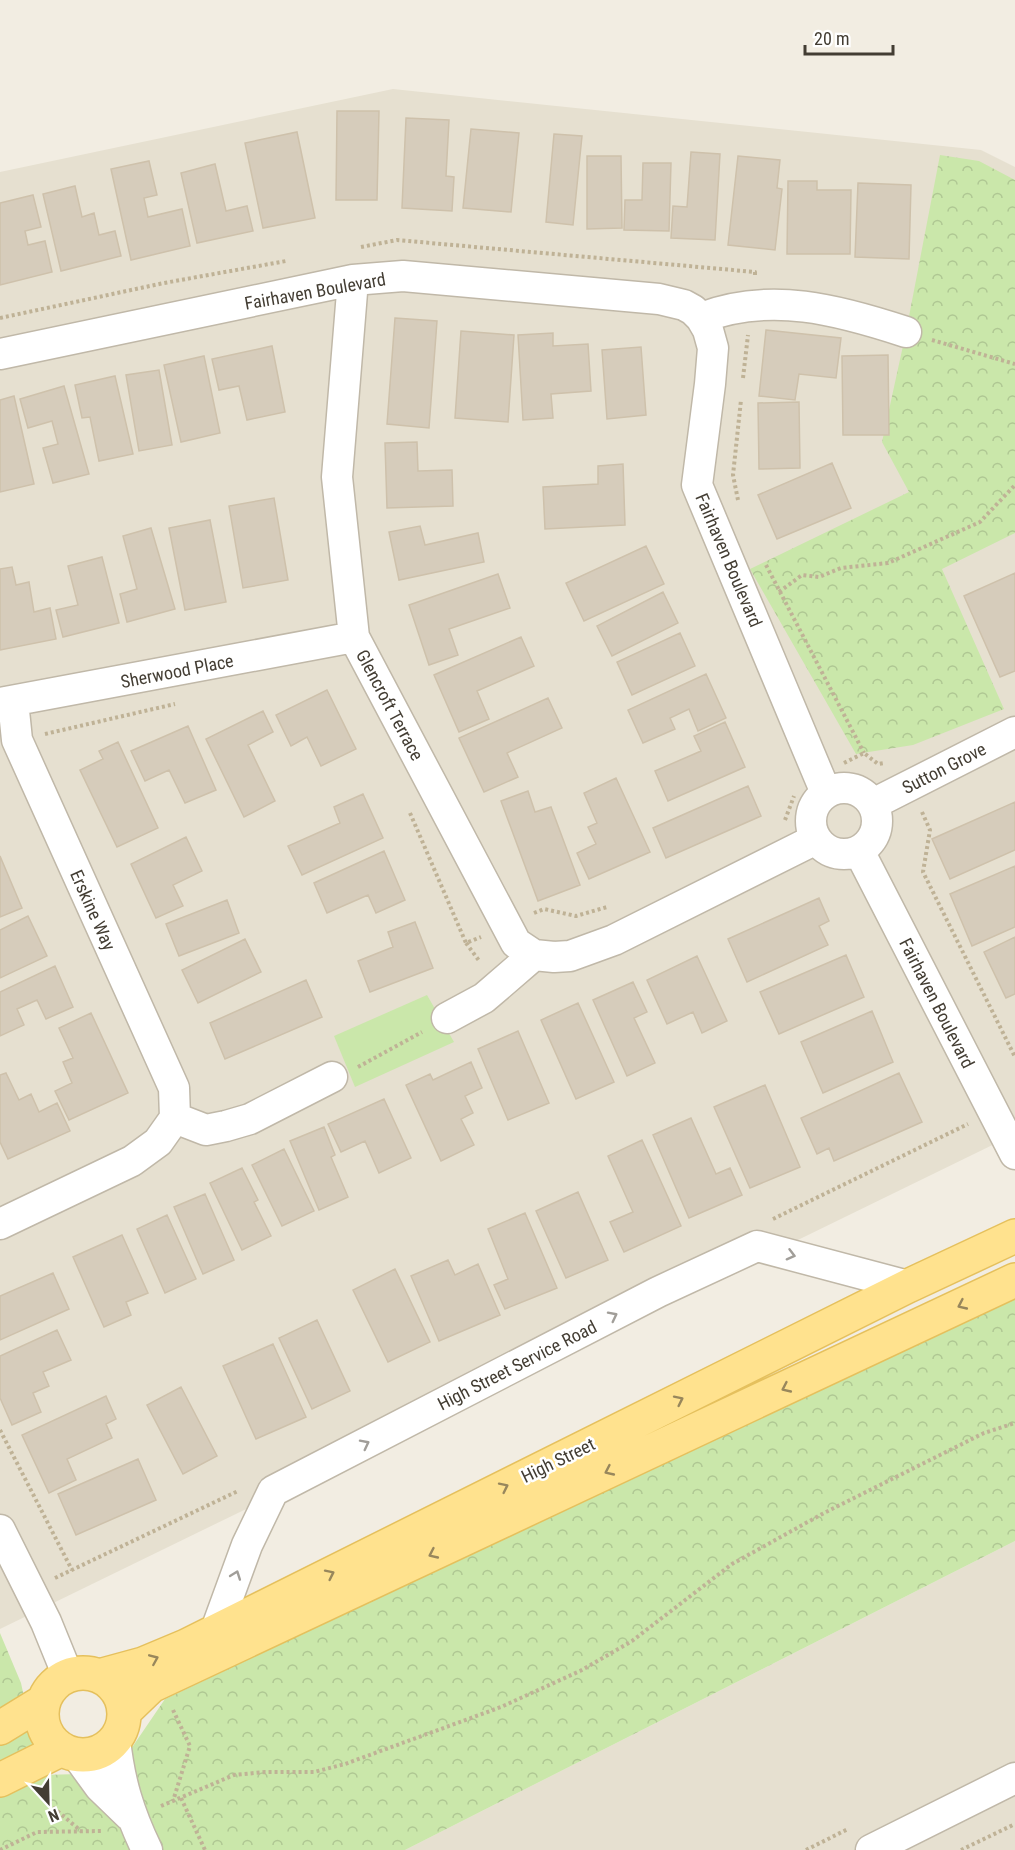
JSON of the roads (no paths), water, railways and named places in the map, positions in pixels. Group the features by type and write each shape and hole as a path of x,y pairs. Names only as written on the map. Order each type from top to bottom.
{"main road":[{"name":"High Street","path":"83,1676 149,1661 186,1646 908,1286 1015,1236"},
{"name":"High Street","path":"119,1726 151,1686 1015,1280"},
{"path":"0,1780 69,1752 90,1754 104,1749 119,1726 120,1698 113,1686 83,1676 61,1679 51,1688 44,1701 42,1714 44,1728 51,1740 69,1752"},
{"path":"0,1728 44,1701"}],"street":[{"name":"Fairhaven Boulevard","path":"0,354 353,280 403,276 658,299 684,305 701,318 713,348 697,485 823,785"},
{"name":"Glencroft Terrace","path":"353,280 337,477 354,637 516,943 534,955"},
{"path":"701,318 722,310 751,304 777,304 856,316 906,332"},
{"name":"Sherwood Place","path":"6,702 354,637"},
{"name":"Erskine Way","path":"6,702 17,740 174,1088 175,1118"},
{"name":"Sutton Grove","path":"873,804 1015,732"},
{"path":"823,785 836,789 857,790 873,804 878,817 876,831 870,843 859,851 850,854 830,852 816,839 811,827 812,814 823,785"},
{"path":"447,1018 484,998 534,955 570,956 614,940 816,839"},
{"name":"Fairhaven Boulevard","path":"859,851 1015,1154"},
{"path":"0,1224 132,1161 158,1142 175,1118 206,1130 226,1126 250,1119 332,1077"},
{"name":"High Street Service Road","path":"216,1630 247,1545 273,1491 658,1293 757,1246 908,1286"},
{"path":"0,1530 46,1622 83,1676"},
{"path":"119,1726 119,1825"},
{"path":"69,1752 100,1787 119,1825 147,1850"},
{"path":"871,1850 1015,1778"}]}
